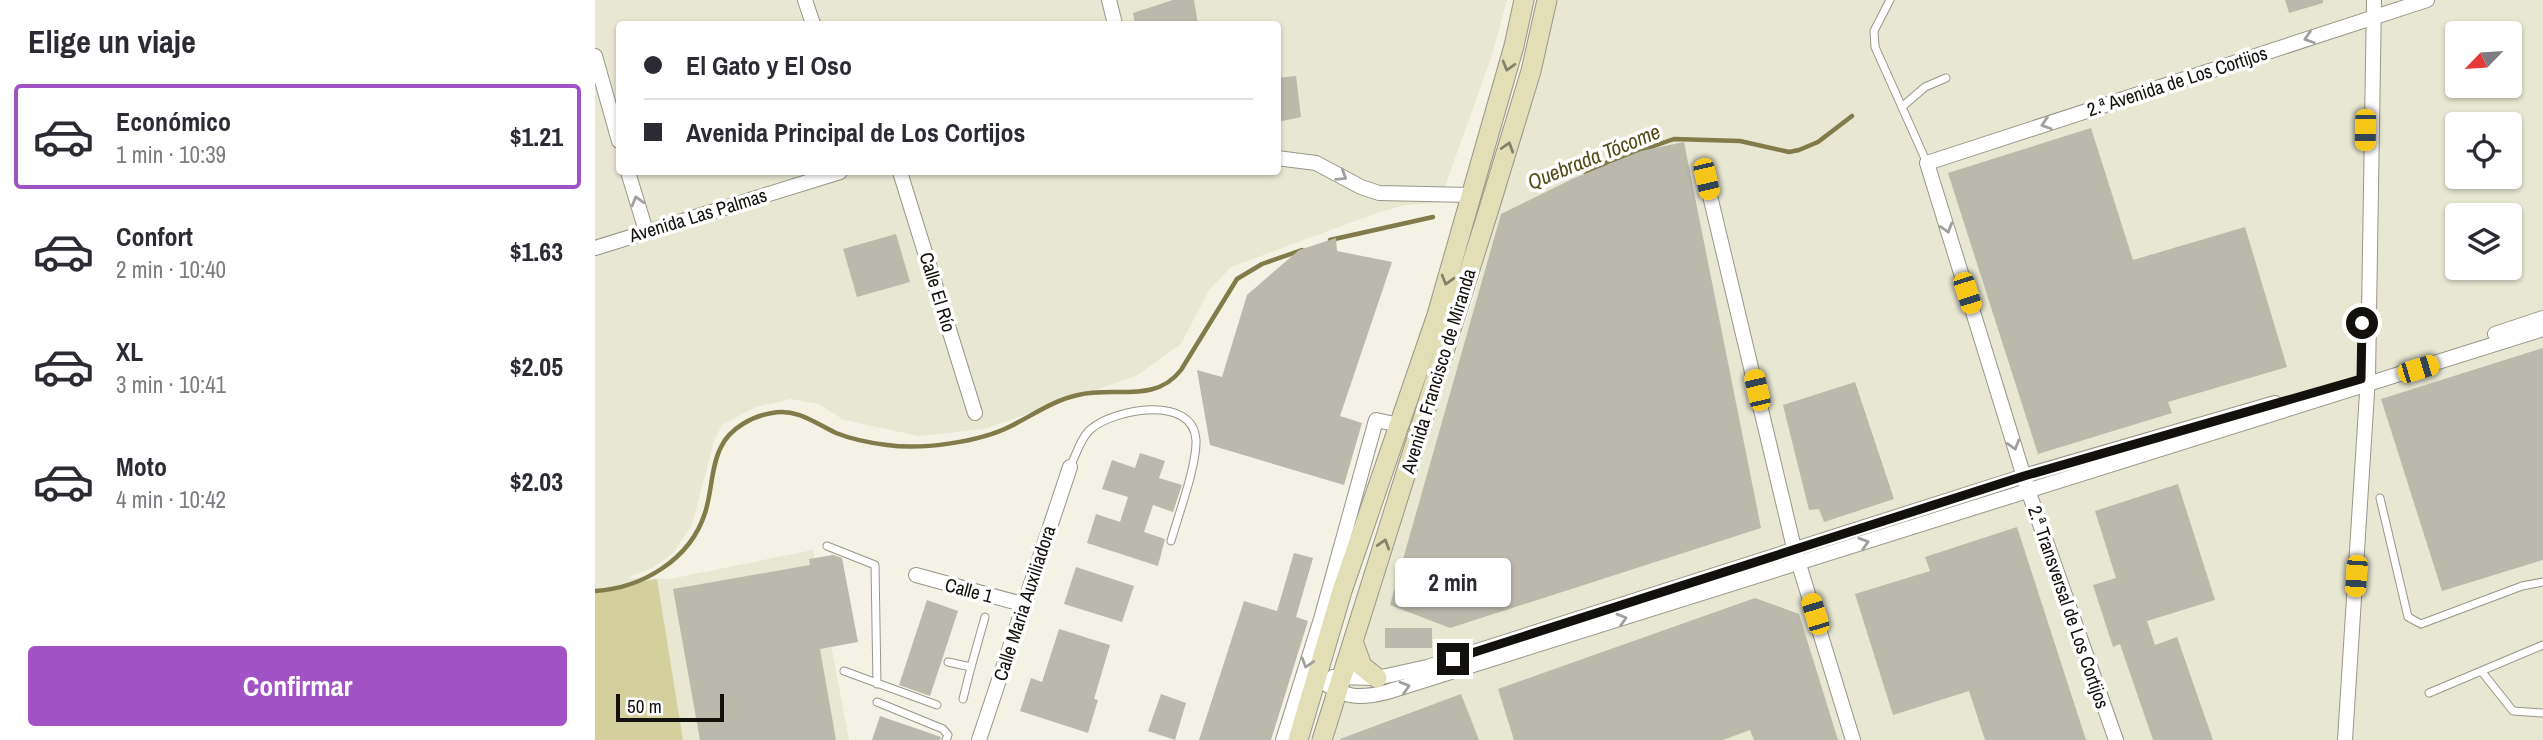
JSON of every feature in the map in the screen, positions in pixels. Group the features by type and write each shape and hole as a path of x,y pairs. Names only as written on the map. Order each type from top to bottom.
{"main road":[{"name":"Avenida Francisco de Miranda","path":"1298,740 1318,680 1326,626 1334,595 1399,425 1437,315 1514,46 1524,0"},
{"name":"Avenida Francisco de Miranda","path":"1322,740 1342,684 1531,71 1547,0"},
{"path":"1354,644 1362,666 1377,678"}],"street":[{"path":"805,0 812,21"},
{"path":"1109,0 1114,21"},
{"path":"2346,740 2365,381 2370,18 2374,0"},
{"name":"2.ª Avenida de Los Cortijos","path":"1927,163 2427,0"},
{"path":"595,57 616,130"},
{"path":"1281,159 1316,163 1361,187 1379,193 1471,195"},
{"name":"2.ª Transversal de Los Cortijos","path":"1927,163 2026,483 2116,740"},
{"path":"629,175 646,231"},
{"name":"Avenida Las Palmas","path":"595,248 830,175"},
{"name":"Calle El Río","path":"901,175 975,413"},
{"path":"1706,179 1794,548 1853,740"},
{"path":"2365,381 2543,318"},
{"path":"1293,708 1318,680 1342,684 1427,667 1794,548 2026,483 2543,329"},
{"name":"Calle Maria Auxiliadora","path":"979,740 1022,604 1070,467"},
{"path":"1342,684 1362,698 1387,692 1800,564 2026,483"},
{"name":"Calle 1","path":"916,575 1022,604"},
{"name":"Avenida Francisco de Miranda","path":"1283,740 1326,626"}],"lane":[{"name":"2.ª Transversal de Los Cortijos","path":"1890,0 1874,31 1875,47 1927,163"},
{"path":"2370,18 2383,0"},
{"path":"1903,106 1925,87 1947,78"},
{"path":"1070,467 1087,433 1112,416 1153,408 1181,416 1189,423 1196,441 1171,541"},
{"path":"2381,498 2408,617 2413,623 2421,624 2522,586 2543,582"},
{"path":"827,547 875,565 877,684"},
{"path":"963,699 985,617"},
{"path":"2429,693 2543,645"},
{"path":"948,662 971,667"},
{"path":"844,671 937,705"},
{"path":"2483,672 2513,711 2527,715 2543,713"},
{"path":"877,702 943,729 948,735 946,740"}],"shaded area":[{"path":"595,0 1507,0 1492,55 1439,203 1405,205 1377,213 1231,267 1209,290 1181,344 1136,376 984,429 919,436 844,420 819,404 791,399 755,407 722,425 714,441 692,525 673,553 652,568 627,578 670,579 813,550 849,740 595,740"},
{"path":"1558,0 2543,0 2543,740 1328,740 1473,301"},
{"path":"657,579 683,740 595,740 595,590"}],"building":[{"path":"1173,0 1194,0 1198,21 1134,21 1133,13"},
{"path":"2285,0 2323,0 2323,3 2289,13"},
{"path":"1296,76 1301,117 1281,121 1281,78"},
{"path":"2091,128 2133,260 2245,227 2287,367 2168,402 2172,413 2038,454 1948,173"},
{"path":"1684,142 1761,528 1450,628 1390,605 1501,214 1572,179 1641,151"},
{"path":"896,234 910,282 857,297 843,249"},
{"path":"1336,238 1337,251 1392,262 1340,416 1362,423 1344,485 1210,445 1197,370 1222,377 1247,295 1299,250"},
{"path":"2543,348 2543,560 2442,591 2381,399"},
{"path":"1855,382 1894,499 1824,522 1819,509 1809,510 1783,405"},
{"path":"1140,453 1165,461 1159,478 1182,485 1173,512 1153,505 1144,532 1165,539 1158,566 1087,543 1096,514 1120,522 1128,497 1102,489 1112,460 1135,468"},
{"path":"2178,484 2215,600 2147,621 2155,645 2177,637 2213,740 2153,740 2120,644 2113,647 2093,585 2116,578 2095,511"},
{"path":"2017,527 2086,740 1985,740 1969,691 1893,715 1855,594 1930,571 1925,557"},
{"path":"1294,553 1313,558 1296,617 1308,621 1271,740 1199,740 1244,601 1277,611"},
{"path":"833,555 842,558 858,642 820,649 836,740 700,740 673,589 810,565 809,559"},
{"path":"1076,567 1134,586 1122,622 1064,604"},
{"path":"1755,598 1799,614 1838,740 1754,740 1750,730 1723,740 1514,740 1498,689"},
{"path":"927,600 958,611 930,696 899,685"},
{"path":"1385,628 1432,628 1432,648 1385,648"},
{"path":"1059,629 1110,645 1094,699 1098,700 1088,733 1020,711 1031,678 1042,682"},
{"path":"1161,694 1186,703 1175,740 1148,731"},
{"path":"1461,694 1479,740 1340,740 1340,739"},
{"path":"880,716 941,737 940,740 872,740"}],"waterway":[{"name":"Quebrada Tócome","path":"1586,174 1608,162 1674,139 1740,141 1789,152 1799,150 1818,142 1852,116"},
{"name":"Quebrada Tócome","path":"1330,240 1433,217"},
{"name":"Quebrada Tócome","path":"595,591 613,589 647,577 676,558 688,545 705,513 715,462 721,447 730,434 750,420 772,413 790,413 805,417 836,433 861,440 901,446 933,445 998,432 1069,397 1159,387 1181,370 1237,279 1262,264 1302,250"}],"route":[{"path":"1453,659 2024,476 2361,379 2362,323"}]}
